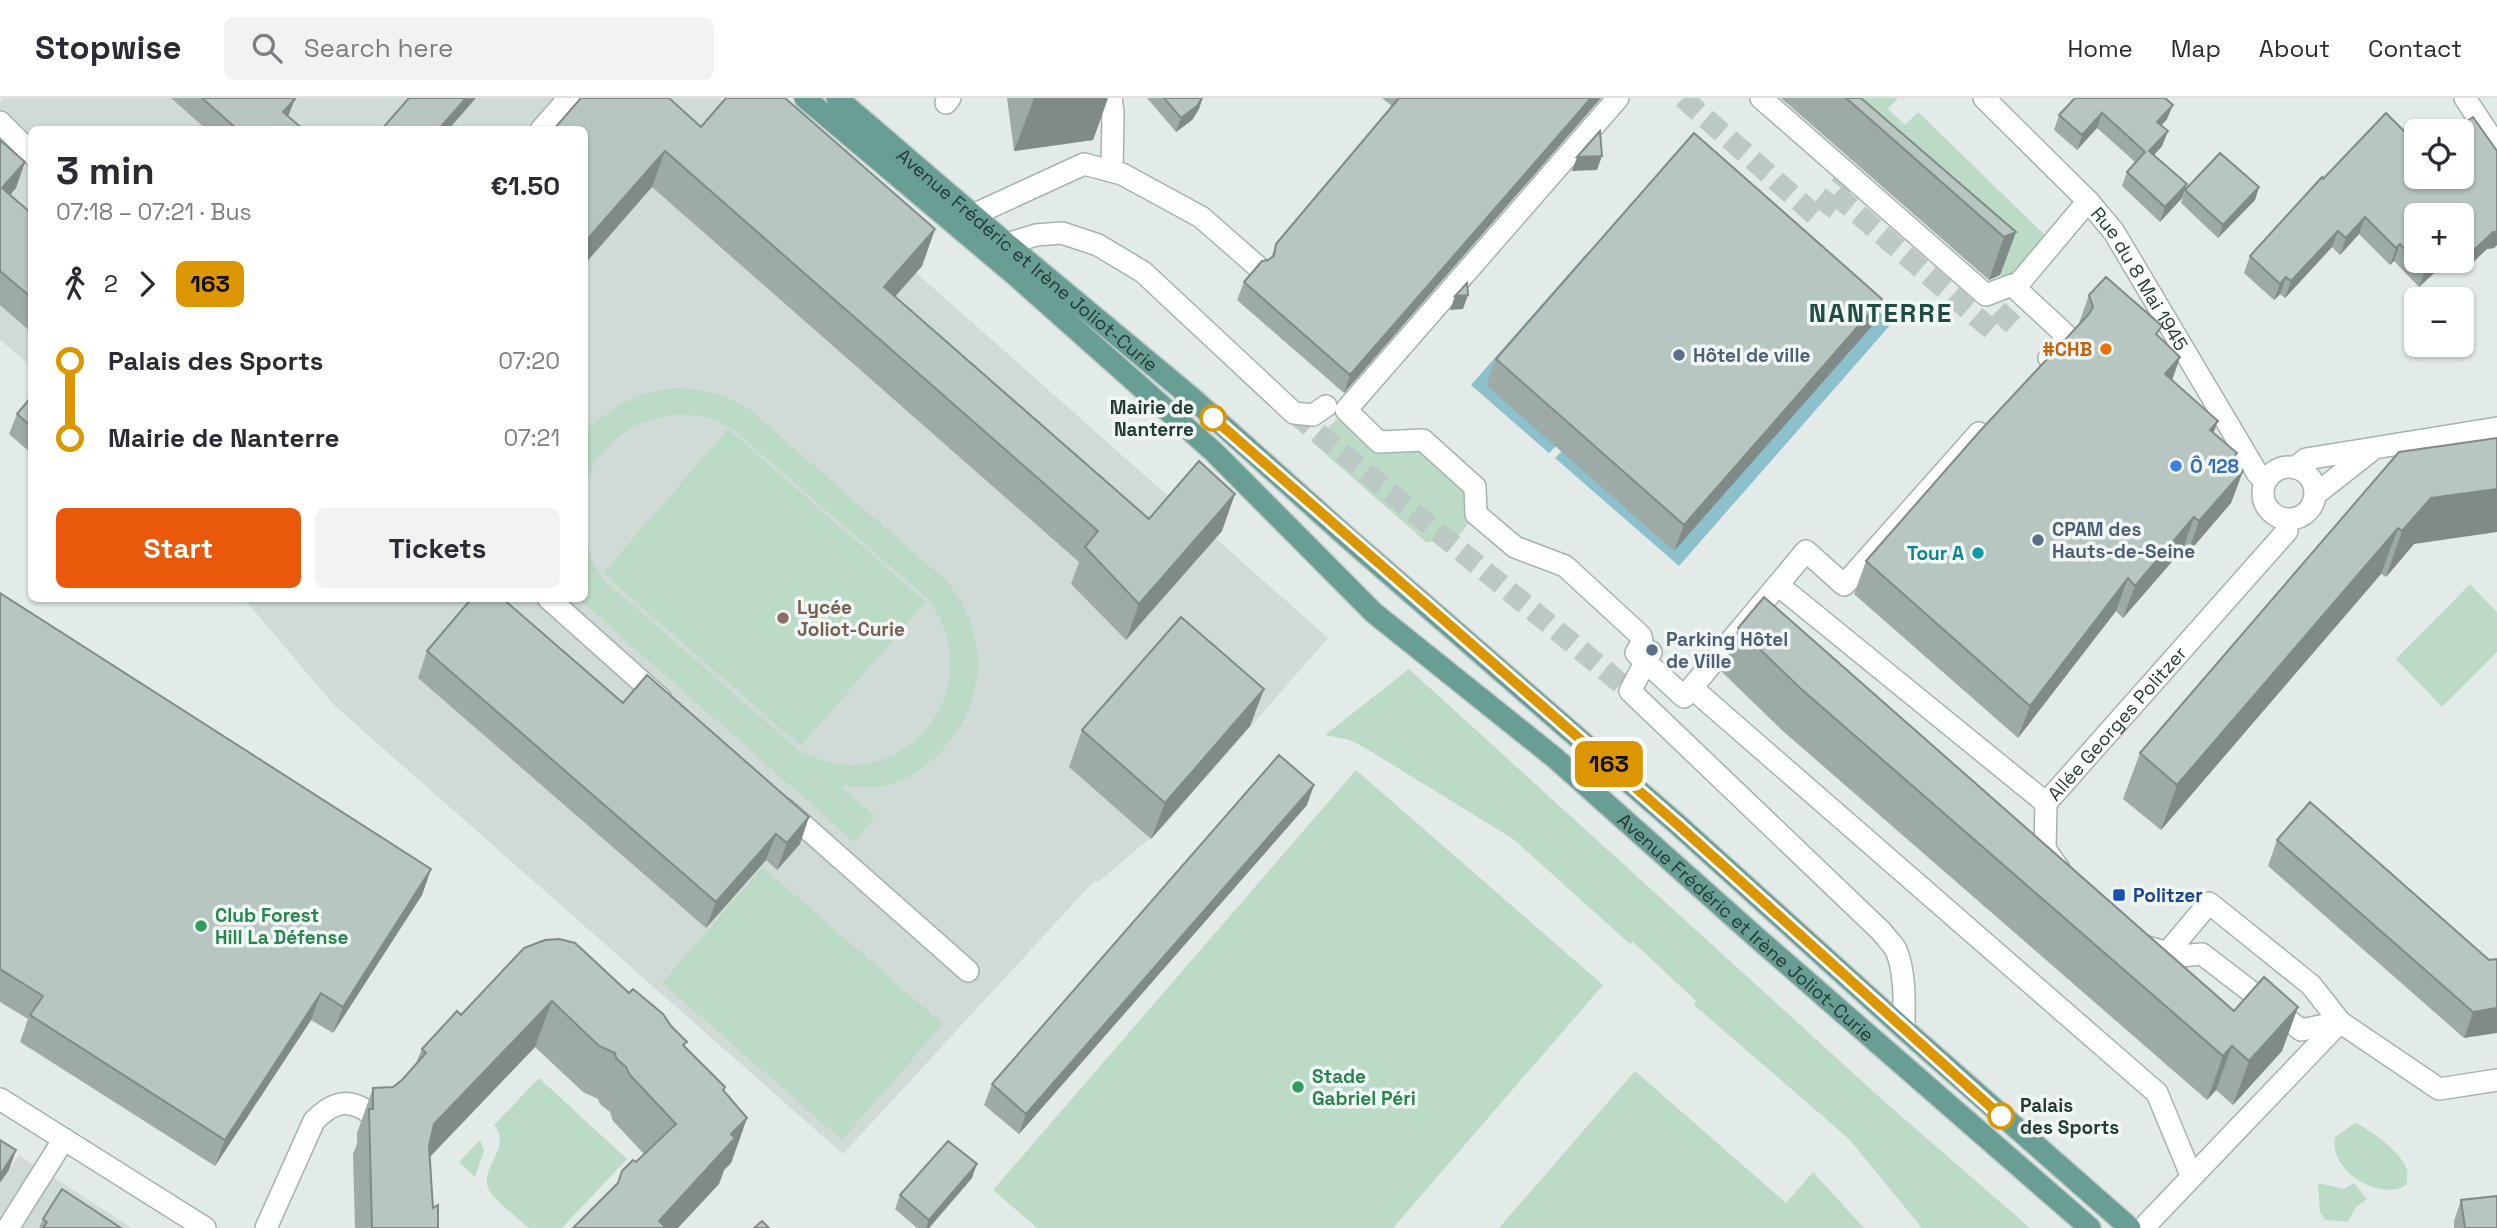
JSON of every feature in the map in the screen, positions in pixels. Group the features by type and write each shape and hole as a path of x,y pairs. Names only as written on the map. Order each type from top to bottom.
{"main road":[{"name":"Avenue Frédéric et Irène Joliot-Curie","path":"805,98 1015,275 1214,452 1374,613 1555,758 2090,1228"},
{"name":"Avenue Frédéric et Irène Joliot-Curie","path":"837,98 1191,397 1349,539 1578,736 2130,1228"}],"street":[{"path":"544,126 569,98"},
{"path":"1111,98 1112,171"},
{"path":"1618,98 1346,410 1379,442 1423,440 1475,487 1476,514 1515,547 1565,566 1641,636 1642,643 1636,653 1684,697 1806,551 1844,585 1996,415"},
{"path":"1761,98 1986,295 2012,285 2068,337 2032,376"},
{"name":"Rue du 8 Mai 1945","path":"1984,98 2088,201 2114,232 2257,473 2265,481"},
{"path":"2465,98 2497,148"},
{"path":"0,122 28,150"},
{"path":"973,215 1084,164 1122,174 1201,217 1257,267"},
{"path":"2020,282 2088,201"},
{"path":"1007,244 1036,234 1062,233 1098,245 1143,272 1294,413 1313,415 1326,406"},
{"path":"2296,467 2306,459 2497,428"},
{"path":"2316,495 2372,450"},
{"path":"2296,467 2311,477 2316,495 2313,505 2306,513 2287,520 2277,517 2269,510 2262,491 2265,481 2278,468 2296,467"},
{"name":"Allée Georges Politzer","path":"2074,891 2045,849 2046,803 2287,531 2287,520"},
{"path":"1778,585 2046,803"},
{"path":"552,602 681,717"},
{"path":"1652,650 1630,691 1882,932 1895,950 1900,967 1904,1029"},
{"path":"1692,688 2157,1093 2192,1175"},
{"path":"773,799 968,971"},
{"path":"2167,953 2208,903 2311,985 2340,1021 2439,1089 2497,1080"},
{"path":"2121,932 2142,946 2167,953 2180,956 2202,954 2301,1030 2340,1021"},
{"path":"2143,1228 2340,1021"},
{"path":"0,1099 205,1228"},
{"path":"266,1228 314,1121 333,1105 356,1104 375,1117"},
{"path":"8,1228 64,1139"}],"shaded area":[{"name":"Lycée Joliot-Curie","path":"3,98 719,98 1328,638 1160,830 1098,882 1095,880 843,1154 335,706 247,602 588,602 588,126 28,126 28,363 0,340 0,101"},
{"path":"19,1155 132,1228 0,1228 0,1184"}],"green space":[{"path":"1797,98 1898,98 1888,109 1905,125 1918,112 2049,239 2012,285"},
{"path":"674,388 695,390 713,393 749,409 949,583 963,605 977,652 977,676 963,721 949,742 931,761 911,776 878,787 841,786 875,816 854,842 582,602 588,602 588,549 593,563 605,581 799,751 827,762 857,765 877,761 913,742 927,727 946,692 950,672 950,652 942,624 927,598 734,430 708,418 666,416 630,429 614,440 601,454 588,479 590,426 621,404 647,393"},
{"path":"1346,410 1379,442 1423,440 1475,487 1476,514 1454,541 1426,542 1313,443"},
{"path":"728,429 926,602 801,746 603,573"},
{"path":"2470,584 2497,612 2497,652 2442,707 2396,659"},
{"path":"1409,669 1886,1103 2030,1228 1922,1228 1849,1139 1694,1005 1696,1001 1633,942 1630,944 1513,839 1367,749 1350,740 1325,735"},
{"name":"Stade Gabriel Péri","path":"1356,770 1603,985 1393,1228 1037,1228 993,1190"},
{"path":"763,867 943,1024 842,1140 662,983"},
{"path":"1635,1071 1786,1203 1813,1172 1864,1228 1499,1228"},
{"path":"539,1078 627,1159 562,1228 529,1228 506,1209 488,1188 488,1172 500,1141 494,1125"},
{"path":"2355,1123 2376,1135 2397,1154 2407,1169 2407,1184 2397,1189 2375,1188 2363,1183 2345,1168 2338,1159 2335,1137"},
{"path":"480,1140 484,1151 475,1177 459,1162"},
{"path":"2318,1183 2344,1189 2354,1183 2367,1199 2356,1207 2348,1222 2325,1220 2320,1212"}],"water":[{"path":"1587,253 1601,265 1561,441 1549,453 1471,385"},
{"path":"1815,255 1892,323 1679,566 1555,458"}],"building":[{"path":"202,98 295,99 283,112 299,126 234,126"},
{"path":"409,98 466,98 442,126 384,126"},
{"path":"581,98 669,98 701,127 726,98 785,98 935,229 884,287 1149,519 1199,461 1235,494 1139,604 1085,547 1098,531 665,151 588,238 588,126 556,126"},
{"path":"1164,98 1202,98 1197,106 1181,118"},
{"path":"1399,98 1591,98 1350,375 1244,282 1262,261 1274,256 1276,244"},
{"path":"1846,98 1861,98 2016,232 2004,237"},
{"path":"2075,98 2165,98 2173,105 2157,122 2168,131 2149,151 2187,184 2165,207 2127,172 2145,152 2102,113 2082,135 2059,115"},
{"path":"2386,113 2404,131 2404,189 2474,189 2474,119 2470,119 2473,117 2497,151 2497,232 2493,232 2474,250 2474,203 2404,203 2404,248 2400,244 2396,248 2365,217 2346,238 2338,231 2291,281 2286,277 2280,284 2250,256 2322,177 2323,179"},
{"path":"1600,131 1602,156 1577,157"},
{"name":"Hôtel de ville","path":"1694,133 1882,299 1684,525 1496,359"},
{"path":"0,140 25,162 2,188 28,211 28,295 0,271"},
{"path":"2220,153 2259,187 2223,225 2185,190"},
{"path":"2106,277 2162,326 2156,334 2180,357 2165,374 2218,421 2210,430 2237,453 2231,460 2243,471 2199,521 2194,517 2135,586 2128,578 2030,706 1866,561 1980,431 2089,314 2093,307 2089,295"},
{"path":"1467,283 1468,295 1455,296"},
{"path":"28,401 28,424 17,414"},
{"path":"2497,438 2497,489 2431,498 2402,531 2398,528 2177,785 2140,753 2399,452"},
{"name":"Club Forest Hill La Défense","path":"0,593 431,869 343,1007 321,993 225,1140 30,1015 43,996 0,969"},
{"path":"1764,597 2234,1011 2264,977 2298,1007 2249,1061 2232,1046 2223,1056 1800,688 1738,628"},
{"path":"469,602 507,602 623,703 647,675 809,817 787,843 776,834 716,902 427,651"},
{"path":"1181,617 1264,689 1165,803 1082,730"},
{"path":"1279,755 1314,785 1026,1114 992,1084"},
{"path":"2310,802 2489,960 2497,959 2497,1008 2473,1012 2277,840"},
{"path":"559,939 575,943 629,993 633,989 663,1014 687,1042 683,1045 725,1087 723,1090 747,1118 731,1134 735,1138 659,1221 666,1228 573,1228 618,1183 622,1171 633,1160 636,1162 676,1124 630,1075 615,1053 599,1046 552,1001 434,1124 429,1146 433,1208 438,1205 438,1228 372,1228 369,1109 373,1109 373,1088 393,1087 402,1080 426,1053 422,1049 457,1011 461,1015 524,948 545,940"},
{"path":"0,1140 16,1150 0,1175"},
{"path":"948,1141 977,1164 929,1220 900,1195"},
{"path":"62,1189 121,1228 43,1228 47,1222 43,1219"},
{"path":"2497,1196 2497,1228 2465,1228 2461,1200"},
{"path":"762,1221 769,1228 754,1228"}],"tunnel":[{"path":"1683,98 1817,217 1843,183"},
{"path":"1835,194 1993,331 2030,291"},
{"path":"1294,413 1630,691"}],"bus line":[{"name":"163","path":"1213,418 1578,736 2001,1116"}],"place":[{"name":"#CHB","path":"2106,349"},
{"name":"Hôtel de ville","path":"1679,355"},
{"name":"Mairie de Nanterre","path":"1213,418"},
{"name":"Ô 128","path":"2176,466"},
{"name":"CPAM des Hauts-de-Seine","path":"2038,540"},
{"name":"Tour A","path":"1978,553"},
{"name":"Lycée Joliot-Curie","path":"783,618"},
{"name":"Parking Hôtel de Ville","path":"1652,650"},
{"name":"Politzer","path":"2119,895"},
{"name":"Club Forest Hill La Défense","path":"201,926"},
{"name":"Stade Gabriel Péri","path":"1298,1087"},
{"name":"Palais des Sports","path":"2001,1116"}],"district":[{"name":"NANTERRE","path":"1881,313"}]}
